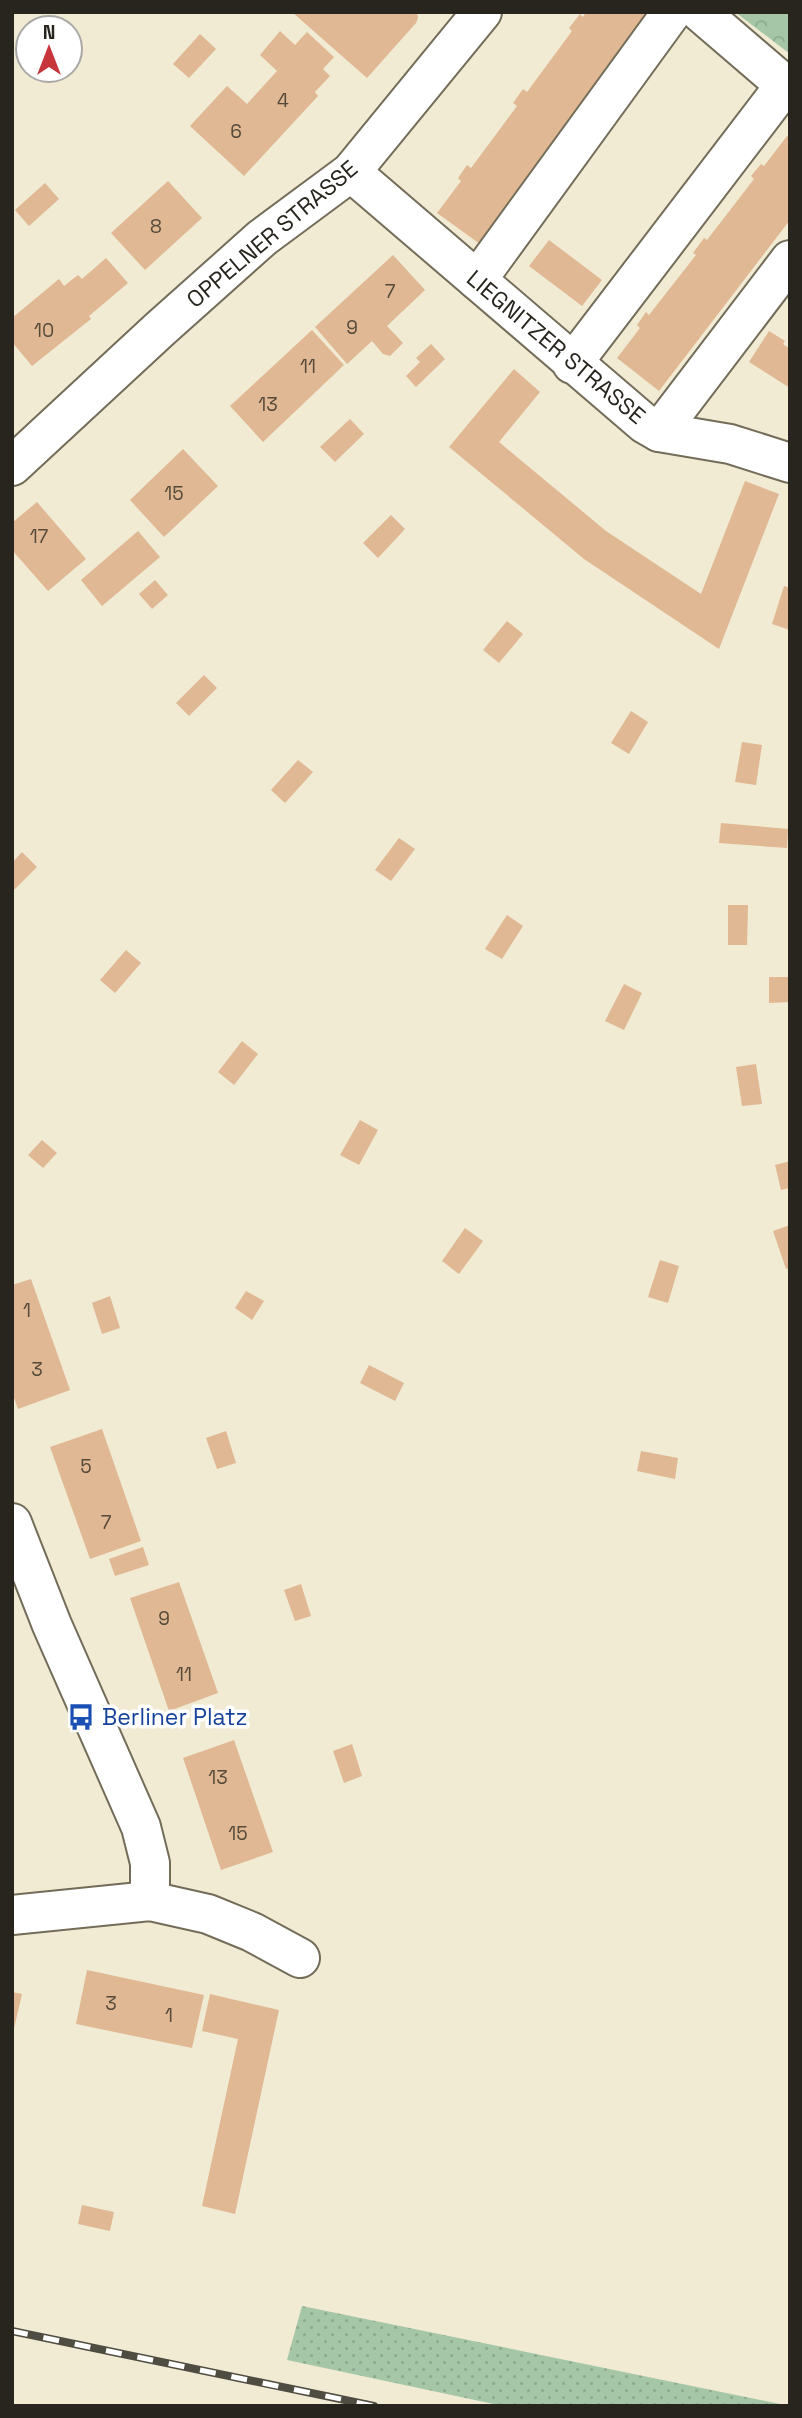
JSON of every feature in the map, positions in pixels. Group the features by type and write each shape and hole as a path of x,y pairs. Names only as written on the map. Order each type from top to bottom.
{"street":[{"name":"OPPELNER STRASSE","path":"12,466 262,238 351,172 482,12"},
{"path":"477,280 672,12"},
{"path":"572,364 785,85 700,12"},
{"name":"LIEGNITZER STRASSE","path":"351,172 645,424 659,432 730,444 790,463"},
{"path":"659,432 790,260"},
{"path":"12,1523 52,1625 141,1827 150,1863 150,1901"},
{"path":"12,1915 150,1901 208,1914 252,1932 300,1958"}],"green space":[{"path":"735,12 790,12 790,54"},
{"path":"302,2306 790,2406 503,2406 287,2360"}],"building":[{"path":"292,12 417,12 418,18 367,78"},
{"path":"586,12 641,12 649,18 480,244 437,213 461,181 458,178 467,165 471,168 517,106 513,103 523,89 527,92 572,31 569,28 580,14 583,17"},
{"path":"280,31 295,45 307,32 334,57 323,69 330,76 315,92 318,96 244,176 190,126 227,86 247,104 277,71 260,55"},
{"path":"200,34 216,49 189,78 173,64"},
{"path":"787,136 790,138 790,220 659,391 617,358 640,328 637,325 646,312 649,315 696,255 693,253 704,238 707,240 754,179 751,176 761,164 764,166"},
{"path":"168,181 202,218 145,270 111,233"},
{"path":"45,183 59,199 29,226 15,210"},
{"path":"549,240 602,280 582,306 529,266"},
{"path":"393,255 425,290 387,326 403,343 390,356 383,354 372,341 347,364 315,327"},
{"path":"106,258 128,283 89,316 91,319 32,366 12,342 12,318 59,279 64,286 78,275 82,279"},
{"path":"312,330 344,365 263,442 230,406"},
{"path":"769,331 785,341 783,344 790,349 790,388 749,362"},
{"path":"431,344 445,359 416,387 406,376 420,362 416,358"},
{"path":"514,369 540,392 499,442 606,531 701,594 745,481 779,494 719,649 584,559 449,447"},
{"path":"350,419 364,434 335,462 320,447"},
{"path":"183,449 218,486 164,537 130,500"},
{"path":"37,502 86,559 48,591 12,550 12,523"},
{"path":"391,515 405,529 378,558 363,543"},
{"path":"138,531 160,557 102,606 81,580"},
{"path":"155,580 168,595 152,609 139,594"},
{"path":"784,586 790,588 790,630 772,624"},
{"path":"507,621 523,634 499,663 483,650"},
{"path":"204,675 217,688 189,716 176,703"},
{"path":"631,711 648,722 629,754 611,743"},
{"path":"742,742 762,745 756,785 735,782"},
{"path":"298,760 313,772 285,803 271,790"},
{"path":"721,823 788,829 787,848 719,843"},
{"path":"399,838 415,849 391,881 375,870"},
{"path":"22,852 37,867 12,892 12,863"},
{"path":"728,905 748,905 747,945 728,945"},
{"path":"507,915 523,926 502,959 485,949"},
{"path":"126,950 141,963 115,993 100,980"},
{"path":"769,977 790,977 790,1002 769,1003"},
{"path":"624,984 642,993 624,1030 605,1021"},
{"path":"242,1041 258,1054 234,1085 218,1072"},
{"path":"756,1064 762,1104 742,1106 736,1067"},
{"path":"360,1120 378,1130 359,1165 340,1155"},
{"path":"42,1140 57,1153 43,1168 28,1155"},
{"path":"790,1161 790,1188 781,1190 775,1165"},
{"path":"790,1225 790,1268 786,1269 773,1231"},
{"path":"465,1228 483,1241 459,1274 442,1261"},
{"path":"660,1260 679,1266 668,1303 648,1297"},
{"path":"31,1279 70,1390 18,1409 12,1392 12,1285"},
{"path":"246,1291 264,1301 252,1320 235,1308"},
{"path":"110,1296 120,1328 102,1334 92,1303"},
{"path":"369,1365 404,1383 395,1401 360,1383"},
{"path":"102,1429 141,1541 90,1559 50,1447"},
{"path":"226,1431 236,1463 217,1469 206,1438"},
{"path":"641,1451 678,1458 675,1479 637,1471"},
{"path":"143,1547 149,1565 115,1576 109,1559"},
{"path":"179,1582 218,1693 169,1711 130,1598"},
{"path":"301,1584 311,1616 295,1621 284,1590"},
{"path":"234,1740 273,1852 221,1870 183,1758"},
{"path":"352,1744 362,1776 344,1783 333,1751"},
{"path":"87,1970 204,1995 192,2048 76,2024"},
{"path":"12,1992 22,1994 13,2033 12,2033"},
{"path":"210,1994 279,2010 235,2214 202,2206 238,2039 202,2031"},
{"path":"82,2205 114,2212 110,2231 78,2224"}],"railway":[{"path":"12,2331 374,2406"}],"place":[{"name":"Berliner Platz","path":"81,1717"}]}
